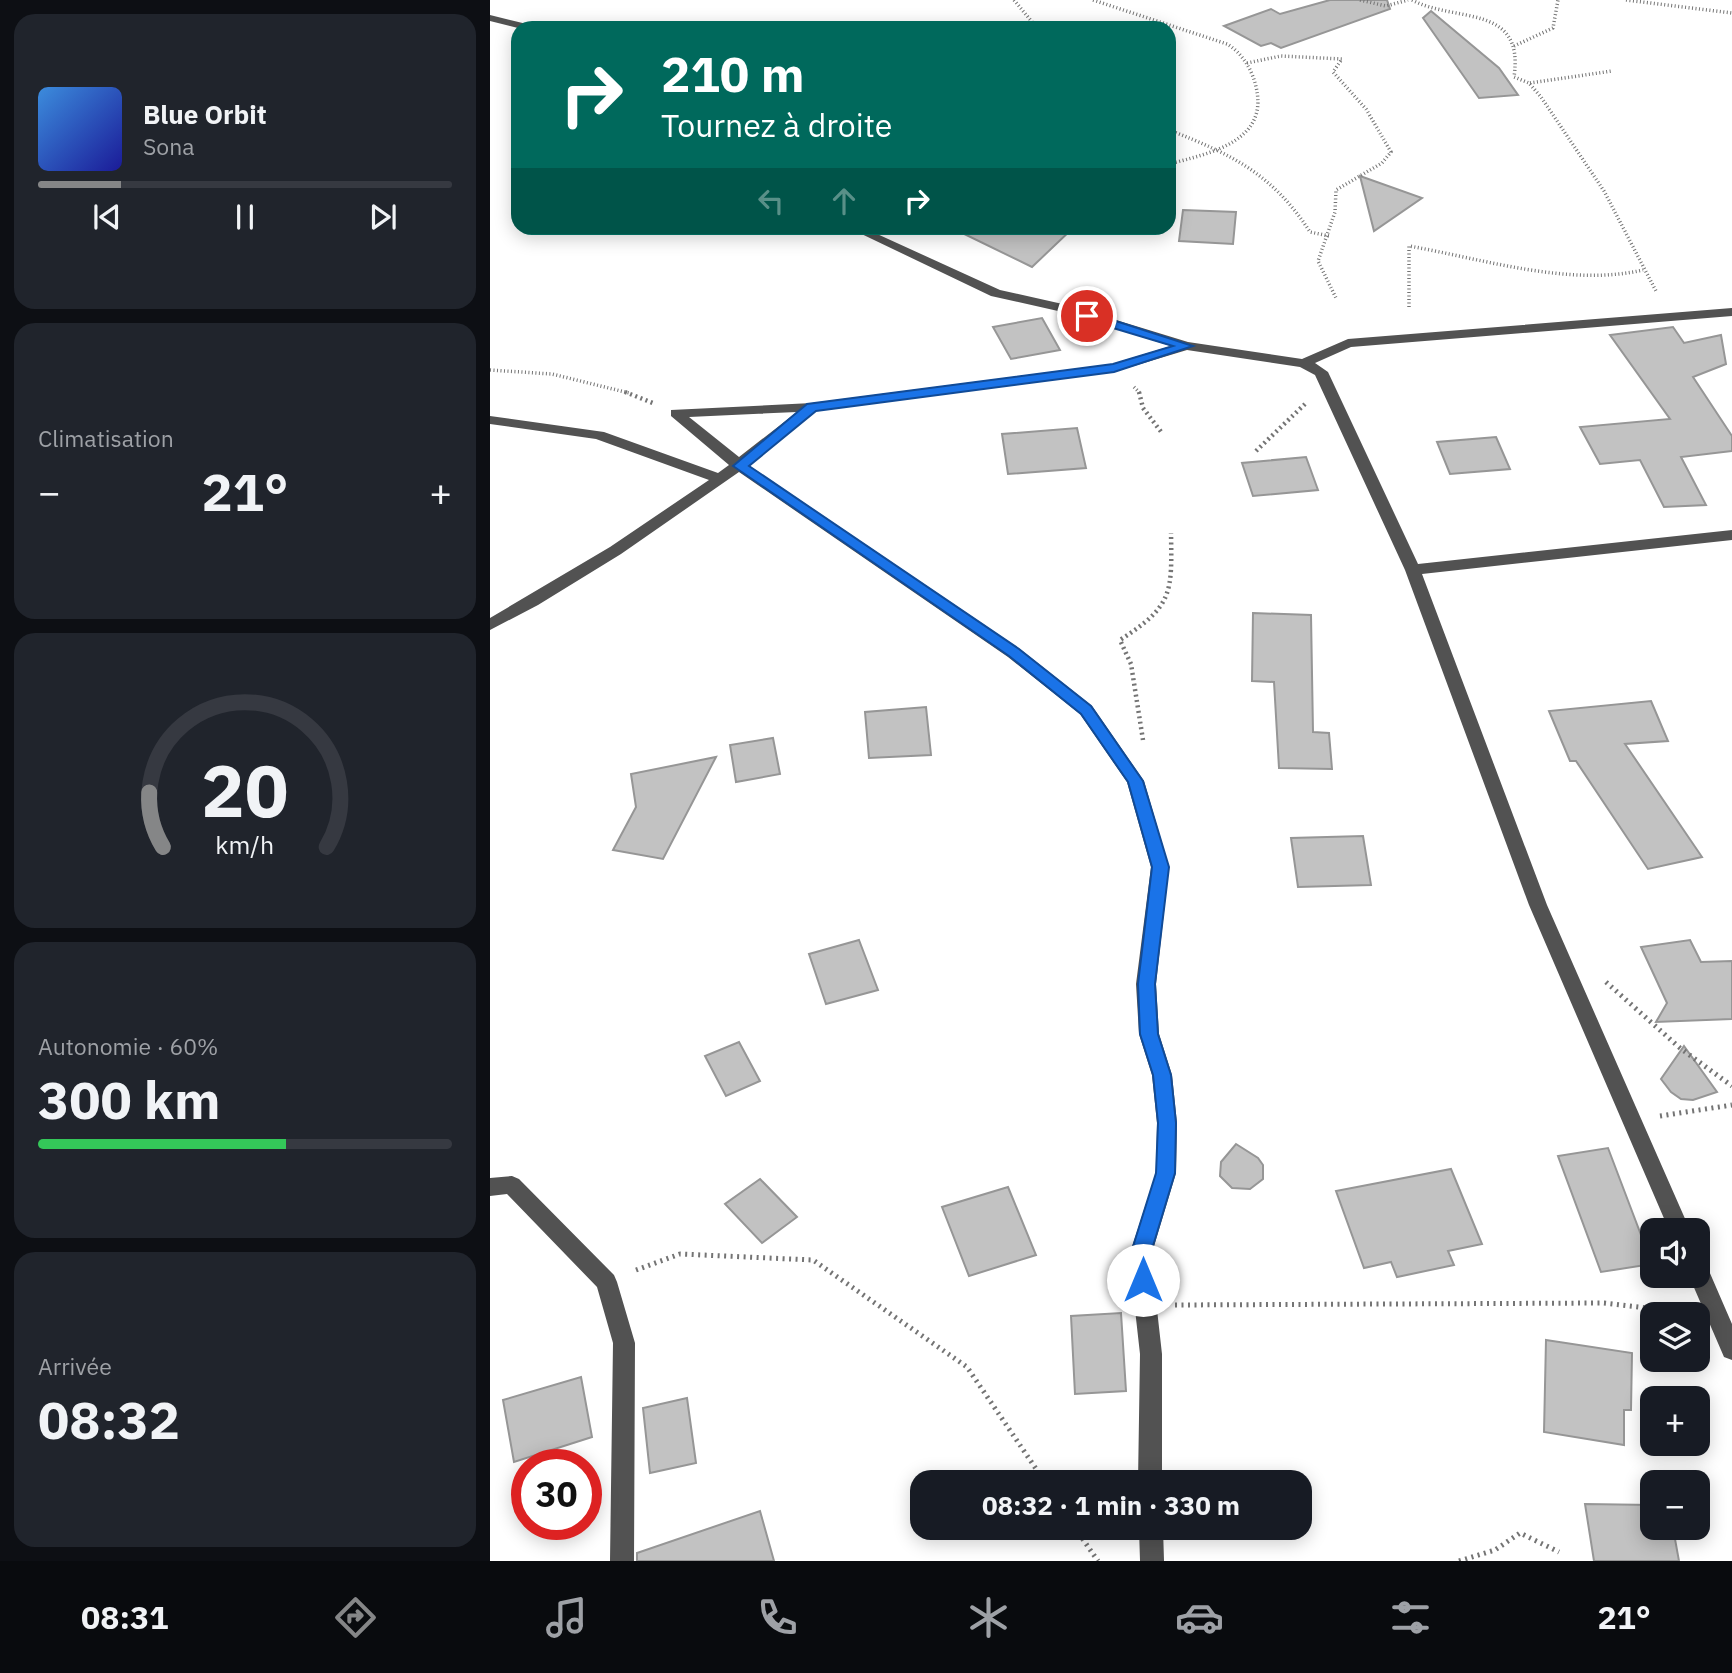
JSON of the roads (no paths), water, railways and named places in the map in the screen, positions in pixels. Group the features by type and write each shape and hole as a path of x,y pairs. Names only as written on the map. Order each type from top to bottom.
{"street":[{"path":"490,18 511,23"},
{"path":"870,235 996,293 1062,308 1186,346 1304,363 1321,372 1413,570 1538,905 1674,1218"},
{"path":"1304,363 1348,343 1732,312"},
{"path":"1150,1470 1151,1354 1140,1256 1166,1173 1167,1123 1162,1075 1149,1034 1146,984 1160,867 1135,781 1086,710 1014,653 740,466 676,413 812,407 1114,368 1186,346"},
{"path":"490,625 569,583 740,466 812,407"},
{"path":"490,420 599,435 721,479"},
{"path":"1413,570 1732,535"},
{"path":"490,1187 512,1185 606,1282 624,1343 622,1561"},
{"path":"1708,1288 1725,1315 1732,1350"},
{"path":"1151,1540 1152,1561"}]}
